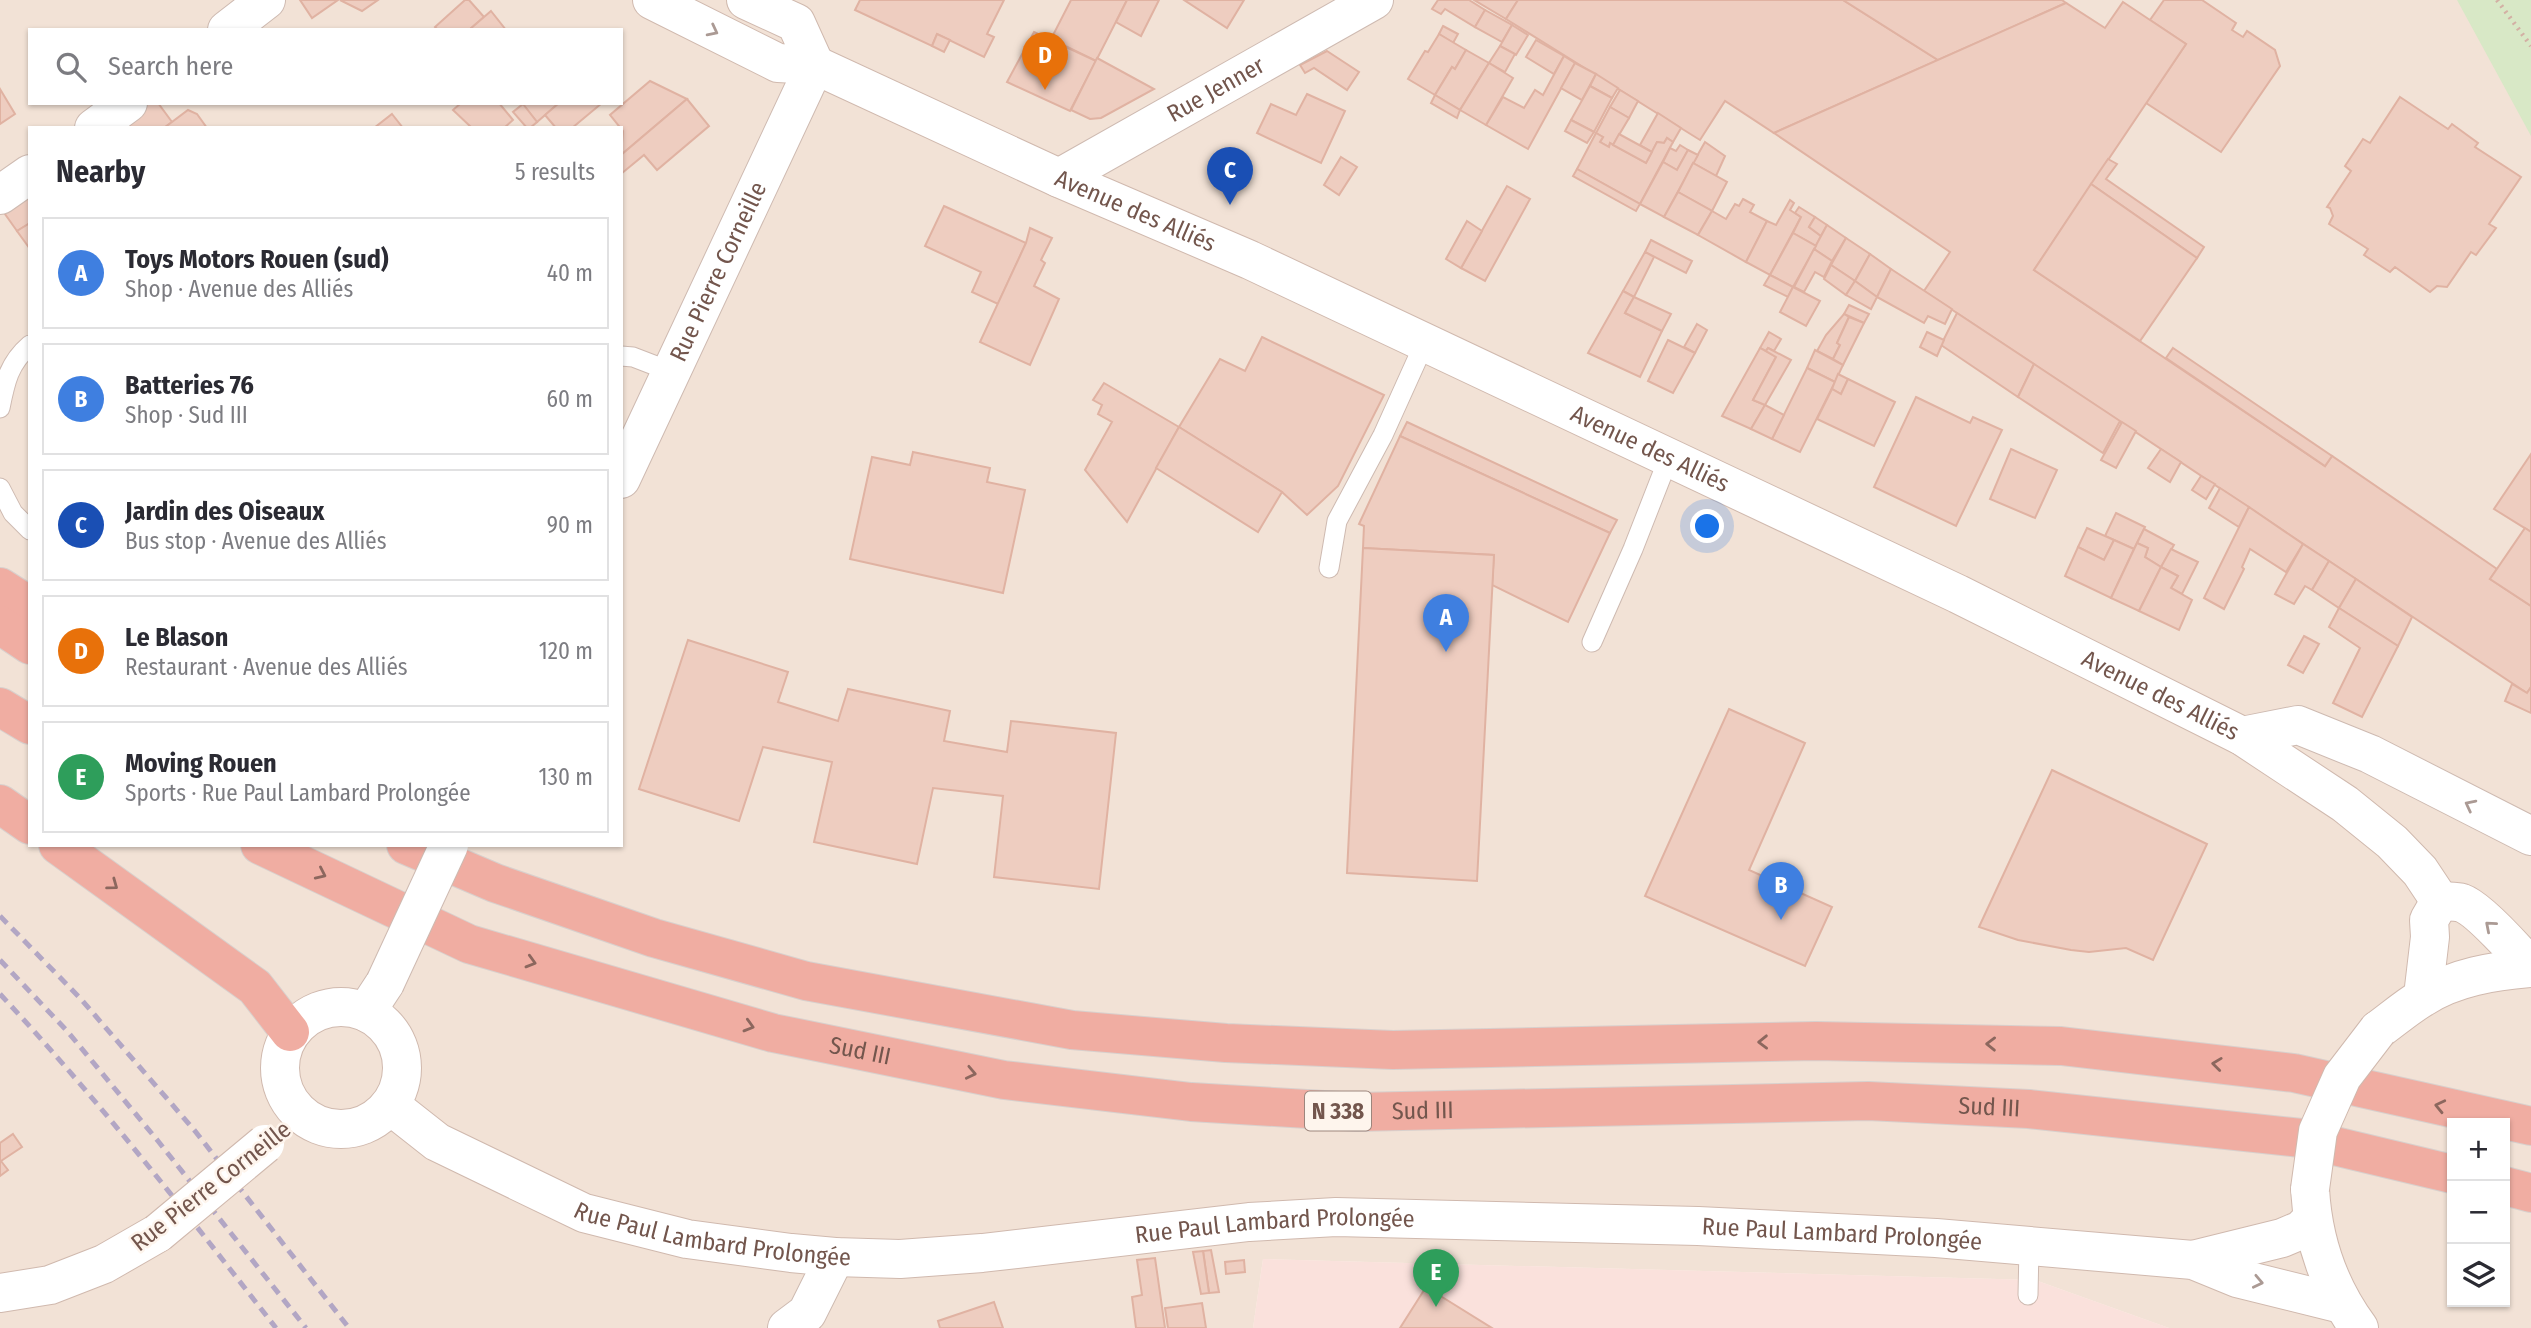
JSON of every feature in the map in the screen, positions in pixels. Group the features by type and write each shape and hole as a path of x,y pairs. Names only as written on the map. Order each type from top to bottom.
{"highway":[{"path":"0,587 28,605"},
{"path":"0,625 28,644"},
{"path":"0,707 28,724"},
{"path":"0,804 28,824"},
{"path":"61,847 255,986 290,1032"},
{"name":"Sud III","path":"264,847 469,944 773,1033 1004,1080 1191,1102 1357,1112 1868,1101 2028,1109 2301,1138 2447,1173"},
{"path":"411,847 495,883 628,929 806,981 1072,1030 1226,1043 1394,1050 1816,1041 2061,1046 2294,1073 2531,1126"},
{"path":"2510,1187 2531,1193"}],"street":[{"path":"230,28 266,0"},
{"name":"Avenue des Alliés","path":"652,0 779,63 816,65 1059,178 1250,260 1958,594 2242,736 2336,797 2392,842 2420,871 2440,901"},
{"path":"746,0 796,23 816,65"},
{"name":"Rue Jenner","path":"1059,178 1374,0"},
{"name":"Rue Pierre Corneille","path":"625,460 672,372 816,65"},
{"path":"97,126 125,105"},
{"path":"0,195 28,175"},
{"path":"2242,736 2298,725 2370,754 2531,836"},
{"path":"376,998 346,1007 325,1008 306,1017 290,1032 282,1048 279,1066 281,1085 289,1102 302,1116 319,1126 338,1130 358,1128 376,1119 390,1105 399,1089 401,1053 393,1036 381,1022 376,998 448,847"},
{"path":"2423,996 2430,937 2429,920 2440,901 2464,904 2509,942 2531,968"},
{"path":"2193,1260 2282,1238 2301,1230 2311,1204 2318,1131 2342,1077 2378,1030 2423,996 2457,981 2493,972 2531,968"},
{"name":"Rue Paul Lambard Prolongée","path":"390,1105 438,1142 584,1213 687,1239 835,1257 900,1259 982,1253 1236,1223 1336,1217 1698,1226 1936,1238 2193,1260"},
{"name":"Rue Pierre Corneille","path":"0,1293 50,1285 93,1269 158,1233 302,1116"},
{"path":"2311,1204 2323,1263 2351,1316"},
{"path":"788,1328 807,1313 835,1257"},
{"path":"2193,1260 2237,1278 2351,1316"}],"lane":[{"path":"1329,568 1337,521 1383,435 1425,342"},
{"path":"0,408 3,375 28,347"},
{"path":"623,356 633,356 672,372"},
{"path":"1592,642 1633,549 1669,457"},
{"path":"0,488 13,513 28,528"},
{"path":"2028,1295 2029,1248"}],"path":[{"path":"2497,0 2531,46"}],"shaded area":[{"path":"0,0 2531,0 2531,1328 2169,1328 2035,1280 1263,1259 1253,1328 0,1328"},
{"path":"1263,1259 2035,1280 2169,1328 1253,1328"}],"green space":[{"path":"2457,0 2531,0 2531,136"}],"building":[{"path":"300,0 338,0 312,18"},
{"path":"340,0 378,0 362,11"},
{"path":"465,0 469,0 484,17 471,28 435,27"},
{"path":"860,0 1004,0 987,34 994,37 984,57 937,34 932,46 855,10"},
{"path":"1071,0 1127,0 1096,61 1051,39"},
{"path":"1127,0 1159,0 1141,36 1116,22"},
{"path":"1184,0 1244,0 1227,28"},
{"path":"1438,0 1469,0 1485,10 1475,27 1445,9 1441,14 1432,9"},
{"path":"1474,0 1518,0 1506,19"},
{"path":"1518,0 1843,0 1938,60 1774,133 1725,101 1700,140 1506,19"},
{"path":"1843,0 2062,0 2066,3 1938,60"},
{"path":"2164,0 2202,0 2236,23 2232,30 2243,37 2247,31 2275,50 2280,66 2221,152 2146,103 2186,44 2150,20"},
{"path":"2123,2 2186,44 2034,270 2325,466 2332,456 2497,569 2490,579 2531,606 2531,687 2527,693 1924,291 1950,252 1774,133 2066,3 2105,28"},
{"path":"1485,10 1512,25 1502,42 1475,27"},
{"path":"491,11 504,28 471,28"},
{"path":"1512,25 1528,35 1516,55 1500,46"},
{"path":"1443,26 1458,34 1453,43 1439,34"},
{"path":"1034,32 1096,61 1070,111 1007,82"},
{"path":"937,34 950,40 944,52 932,46"},
{"path":"1439,34 1466,50 1435,95 1408,79"},
{"path":"1536,40 1564,56 1554,74 1526,57"},
{"path":"1500,46 1515,54 1505,72 1489,63"},
{"path":"1466,50 1489,63 1460,110 1435,95"},
{"path":"1327,51 1359,72 1347,90 1314,68 1305,73 1300,65"},
{"path":"1564,56 1575,63 1528,149 1486,125 1503,97 1524,108 1535,90 1543,95"},
{"path":"1097,58 1154,89 1101,118 1090,119 1071,110"},
{"path":"1489,63 1513,78 1486,125 1460,110"},
{"path":"1575,63 1596,74 1582,100 1561,88"},
{"path":"1596,74 1618,88 1612,98 1590,86"},
{"path":"650,81 687,99 623,153 623,126 619,126 610,115"},
{"path":"1590,86 1612,98 1594,132 1571,120"},
{"path":"0,89 15,114 0,124"},
{"path":"1620,90 1638,101 1629,118 1610,107"},
{"path":"1307,94 1345,111 1321,163 1257,133 1271,104 1296,115"},
{"path":"1435,95 1460,110 1457,118 1431,103"},
{"path":"2400,97 2448,129 2452,124 2478,143 2475,147 2521,177 2489,224 2496,228 2476,255 2471,252 2447,287 2437,286 2430,292 2395,267 2390,272 2364,255 2368,249 2329,224 2333,216 2327,207 2351,171 2345,166 2363,139 2370,143"},
{"path":"687,99 709,126 657,170 644,155 623,172 623,153"},
{"path":"141,105 159,105 172,122 167,126 114,126"},
{"path":"459,105 501,105 513,120 506,126 470,126 453,110"},
{"path":"524,105 557,105 537,122"},
{"path":"524,105 537,122 532,126 525,126 513,112"},
{"path":"557,105 600,105 574,126 554,126 545,115"},
{"path":"1610,107 1629,118 1613,145 1610,143 1609,147 1600,142 1603,137 1596,133"},
{"path":"188,110 197,114 206,126 167,126"},
{"path":"1658,113 1681,128 1673,142 1667,138 1664,143 1657,142 1652,152 1640,145"},
{"path":"392,114 401,126 377,126"},
{"path":"1571,120 1594,132 1587,143 1565,131"},
{"path":"1596,133 1603,137 1600,142 1609,147 1610,143 1646,163 1657,142 1664,143 1667,138 1673,142 1640,204 1577,169"},
{"path":"1619,134 1652,152 1646,163 1613,145"},
{"path":"1705,142 1725,156 1716,176 1693,163"},
{"path":"1680,145 1688,150 1677,170 1663,162 1670,148 1676,151"},
{"path":"1688,150 1698,155 1664,217 1640,204 1663,162 1677,170"},
{"path":"1341,157 1357,167 1339,195 1324,185"},
{"path":"2108,159 2117,164 2106,179 2204,247 2197,258 2091,184"},
{"path":"1693,163 1727,182 1712,211 1678,192"},
{"path":"1577,169 1640,204 1636,211 1573,176"},
{"path":"2091,184 2197,258 2140,341 2034,270"},
{"path":"1507,186 1530,199 1485,281 1461,268"},
{"path":"1678,192 1712,211 1698,235 1664,217"},
{"path":"28,194 28,224 17,231 0,207"},
{"path":"1743,199 1754,205 1750,212 1767,221 1746,262 1698,235 1712,211 1726,219 1735,204 1739,206"},
{"path":"1790,200 1794,203 1790,210 1801,217 1770,275 1746,262 1767,221 1776,225"},
{"path":"944,206 1026,243 998,304 972,292 981,272 925,246"},
{"path":"1799,207 1815,217 1809,227 1821,236 1816,246 1793,233 1801,217 1795,213"},
{"path":"1815,217 1827,225 1821,236 1809,227"},
{"path":"1467,221 1482,231 1461,268 1446,259"},
{"path":"28,224 28,246 17,231"},
{"path":"1827,225 1846,238 1832,261 1814,249"},
{"path":"1030,228 1052,238 1041,260 1045,263 1034,286 1059,299 1030,365 980,342 1026,243"},
{"path":"1793,233 1816,246 1793,287 1770,275"},
{"path":"1846,238 1870,254 1855,281 1831,265"},
{"path":"1651,240 1692,261 1686,273 1645,252"},
{"path":"1814,249 1832,261 1824,277 1815,272 1804,292 1794,287"},
{"path":"1645,252 1654,257 1634,297 1623,291"},
{"path":"1870,254 1891,269 1877,297 1855,281"},
{"path":"1831,265 1855,281 1846,295 1824,279"},
{"path":"1891,269 1952,309 1945,324 1928,316 1924,323 1877,297"},
{"path":"1770,275 1793,287 1788,297 1764,285"},
{"path":"1855,281 1877,297 1871,309 1846,295"},
{"path":"1793,287 1820,301 1806,326 1780,312"},
{"path":"1623,291 1634,297 1625,313 1662,331 1640,377 1588,353"},
{"path":"1634,297 1671,314 1662,331 1625,313"},
{"path":"1849,305 1869,314 1864,323 1844,314"},
{"path":"1957,313 2034,364 2018,397 1941,345"},
{"path":"1844,314 1849,317 1833,359 1817,351 1826,335"},
{"path":"1849,317 1864,323 1843,365 1833,359"},
{"path":"1697,324 1707,330 1695,353 1684,347"},
{"path":"1769,332 1781,339 1774,351 1760,348"},
{"path":"1927,332 1944,340 1937,356 1920,347"},
{"path":"1262,337 1384,395 1338,486 1307,515 1282,492 1179,427 1220,359 1245,371"},
{"path":"1668,340 1695,353 1673,393 1648,381"},
{"path":"1760,348 1776,357 1753,400 1765,405 1751,429 1722,416"},
{"path":"1768,348 1791,360 1765,405 1753,400 1776,357 1766,351"},
{"path":"2173,348 2332,456 2325,466 2166,358"},
{"path":"1815,350 1843,365 1835,382 1807,368"},
{"path":"2034,364 2120,421 2103,453 2018,397"},
{"path":"1807,368 1835,382 1800,452 1772,439"},
{"path":"1838,374 1848,379 1841,394 1832,389"},
{"path":"1848,379 1895,402 1874,446 1817,419 1832,389 1841,394"},
{"path":"1104,383 1179,427 1127,522 1085,470 1112,422 1098,414 1102,405 1093,400"},
{"path":"1916,397 1970,423 1973,417 2002,430 1956,526 1874,487"},
{"path":"1765,405 1784,415 1772,439 1751,429"},
{"path":"1407,422 1617,520 1610,533 1400,436"},
{"path":"2122,422 2136,431 2116,468 2101,460"},
{"path":"1179,427 1282,492 1258,532 1156,468"},
{"path":"1400,436 1610,533 1568,622 1492,585 1494,555 1363,548 1364,526 1359,524"},
{"path":"2011,449 2057,470 2035,518 1990,499"},
{"path":"2161,449 2181,462 2170,482 2148,468"},
{"path":"913,452 990,468 987,482 1025,490 1003,593 850,559 872,457 910,465"},
{"path":"2531,454 2531,532 2494,509"},
{"path":"2201,476 2215,484 2206,499 2192,490"},
{"path":"2220,488 2249,507 2239,527 2209,508"},
{"path":"2249,507 2303,544 2286,572 2250,549 2242,567 2244,569 2224,609 2204,598"},
{"path":"2116,513 2145,527 2134,549 2105,536"},
{"path":"2087,528 2114,540 2104,560 2078,547"},
{"path":"2525,528 2531,532 2531,606 2490,579"},
{"path":"2144,529 2174,545 2161,567 2145,557 2148,548 2137,543"},
{"path":"2114,540 2134,549 2111,598 2065,576 2078,547 2104,560"},
{"path":"2137,543 2148,548 2145,557 2161,567 2139,611 2111,598"},
{"path":"2303,544 2329,561 2312,590 2305,586 2294,604 2275,594"},
{"path":"1363,548 1494,555 1477,881 1347,873"},
{"path":"2171,549 2198,562 2182,594 2171,588 2178,576 2161,567"},
{"path":"2329,561 2356,579 2339,608 2312,590"},
{"path":"2161,567 2178,576 2171,588 2192,600 2179,630 2139,611"},
{"path":"2356,579 2412,617 2398,646 2339,608"},
{"path":"2339,608 2398,646 2362,717 2333,703 2360,648 2329,627"},
{"path":"2304,636 2319,644 2303,673 2288,665"},
{"path":"688,640 788,672 778,702 838,721 848,689 950,711 944,741 1007,752 1011,721 1116,733 1099,889 994,877 1003,796 933,788 917,864 814,842 832,762 763,747 739,821 639,789"},
{"path":"2512,684 2527,693 2531,687 2531,713 2505,701"},
{"path":"1729,709 1805,743 1749,870 1832,907 1805,966 1645,896"},
{"path":"2052,770 2207,844 2153,960 2126,948 2089,952 2071,950 2018,940 1979,927"},
{"path":"13,1134 22,1147 1,1161 8,1170 0,1176 0,1143"},
{"path":"1211,1250 1219,1292 1209,1293 1203,1251"},
{"path":"1203,1251 1209,1293 1201,1294 1193,1252"},
{"path":"1155,1258 1165,1328 1136,1328 1132,1297 1142,1295 1137,1260"},
{"path":"1244,1260 1245,1272 1226,1274 1225,1262"},
{"path":"1426,1287 1492,1328 1400,1328"},
{"path":"994,1302 1003,1328 940,1328 938,1321"},
{"path":"1202,1303 1206,1328 1168,1328 1165,1308"}],"railway":[{"path":"0,916 80,998 195,1131 349,1328"},
{"path":"0,960 68,1032 306,1328"},
{"path":"0,994 107,1116 276,1328"}],"place":[{"name":"Le Blason","path":"1045,90"},
{"name":"Jardin des Oiseaux","path":"1230,205"},
{"name":"Toys Motors Rouen (sud)","path":"1446,652"},
{"name":"Batteries 76","path":"1781,920"},
{"name":"Moving Rouen","path":"1436,1307"}]}
